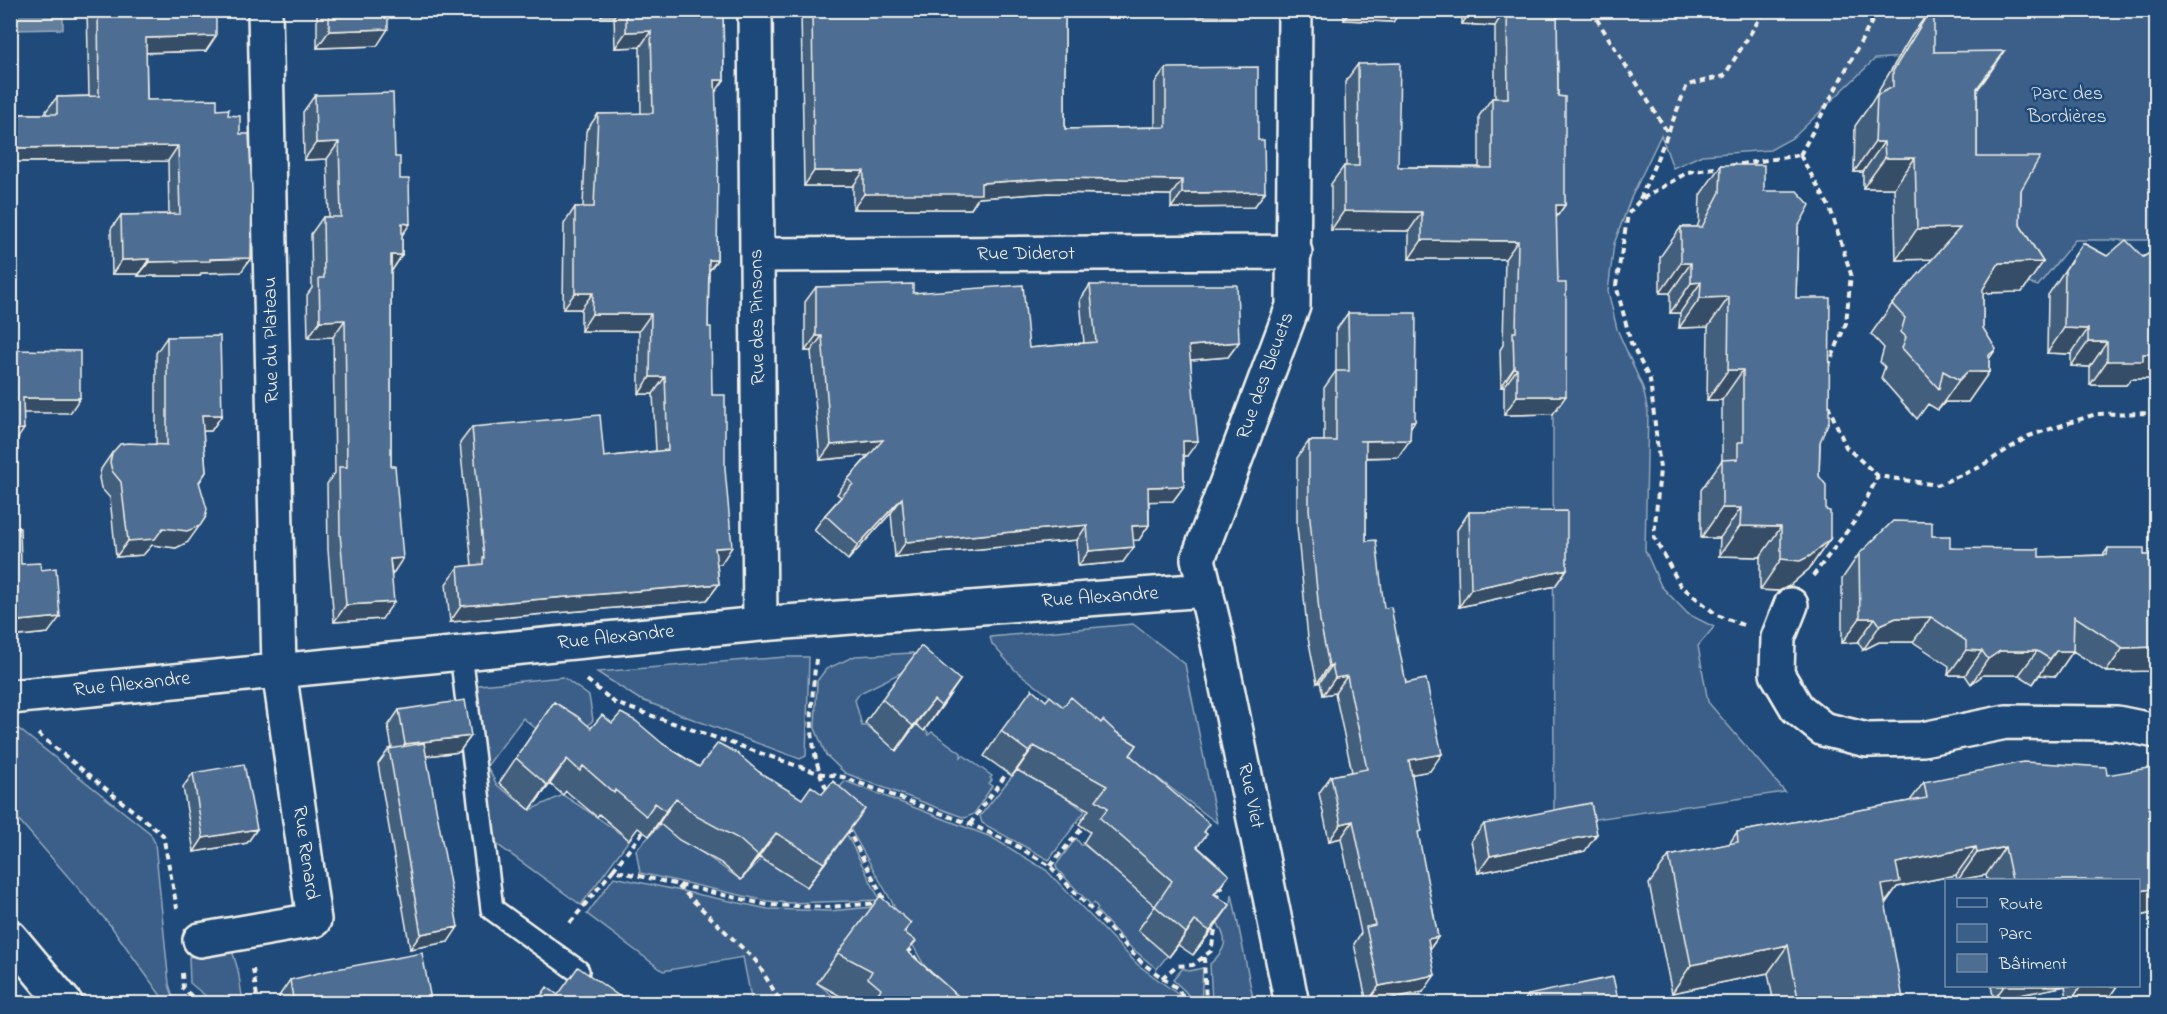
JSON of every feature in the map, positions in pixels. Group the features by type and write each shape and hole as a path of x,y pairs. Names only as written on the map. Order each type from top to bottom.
{"main road":[{"name":"Rue du Plateau","path":"265,10 279,670"},
{"name":"Rue des Pinsons","path":"755,10 760,624"},
{"name":"Rue des Bleuets","path":"1206,590 1198,559 1293,306 1295,10"},
{"name":"Rue Diderot","path":"757,255 1295,252"},
{"name":"Rue Alexandre","path":"22,707 279,670 760,624 1206,590"},
{"name":"Rue Viet","path":"1206,590 1292,1004"},
{"path":"1791,605 1778,638 1777,674 1797,708 1822,729 1867,740 1923,739 2006,722 2117,723 2157,731"},
{"name":"Rue Renard","path":"191,952 314,920 279,670"},
{"path":"10,937 66,1004"}],"lane":[{"path":"461,653 492,909 578,971"}],"path":[{"path":"1591,10 1668,133"},
{"path":"1765,10 1724,76 1687,85 1640,200 1628,214 1616,285 1631,343 1650,380 1660,469 1654,537 1680,585 1717,615 1778,638"},
{"path":"1800,155 1878,10"},
{"path":"1640,200 1688,172 1800,155"},
{"path":"1800,155 1830,208 1851,274 1846,323 1826,373"},
{"path":"1828,404 1846,447 1878,476 1937,485 1978,468 2029,436 2096,414 2157,413"},
{"path":"1791,605 1857,518 1878,476"},
{"path":"795,621 797,651 817,649 810,714 818,773 829,793"},
{"path":"581,676 615,704 818,773 843,777 970,824 1012,843 1050,866 1142,963 1178,989 1188,1004"},
{"path":"22,707 164,835 178,917"},
{"path":"970,824 1007,773"},
{"path":"613,870 768,905 827,907 885,902 844,822"},
{"path":"1050,866 1083,827"},
{"path":"549,950 643,831"},
{"path":"1213,906 1220,888 1267,878"},
{"path":"678,886 756,961 782,1004"},
{"path":"1162,978 1176,966 1193,965 1211,951 1215,930 1210,915"},
{"path":"906,943 921,969"},
{"path":"191,952 183,988 200,1004"},
{"path":"1204,957 1206,1004"}],"green space":[{"name":"Parc des Bordières","path":"1552,11 2156,11 2156,240 2075,240 2038,286 2017,280 1971,181 1978,86 1918,56 1875,59 1794,137 1770,150 1702,155 1673,168 1661,135 1631,198 1614,244 1608,291 1617,329 1643,388 1648,412 1645,550 1661,586 1688,614 1714,627 1698,646 1708,702 1785,792 1554,825"},
{"path":"1133,624 1185,664 1217,823 1015,670 992,644 990,637"},
{"path":"913,653 946,678 904,671 860,693 855,700 862,726 866,726 894,747 917,724 928,732 928,735 932,732 961,753 961,757 963,755 992,776 989,784 992,786 974,814 965,818 845,773 826,755 815,728 817,681 826,669 855,656"},
{"path":"809,657 806,756 800,759 639,699 597,672"},
{"path":"563,677 589,696 593,720 565,752 523,718 487,766 497,785 530,810 563,795 629,840 581,905 491,840 469,686"},
{"path":"11,726 15,726 150,833 155,843 169,984 173,997 181,1003 166,1003 111,926 11,811"},
{"path":"1021,765 1085,811 1049,860 982,823 980,816"},
{"path":"845,781 991,837 1046,870 1138,965 1179,995 1186,1003 960,1003 924,965 892,902 832,797"},
{"path":"661,824 741,880 763,857 845,831 880,900 790,903 767,901 640,873 636,850"},
{"path":"1076,838 1081,845 1158,902 1170,952 1157,969 1128,945 1096,910 1098,908 1094,903 1091,905 1057,869 1056,865"},
{"path":"614,877 768,909 830,911 873,907 817,983 842,1003 752,1003 743,957 663,971 587,914"},
{"path":"1232,894 1254,1003 1212,1003 1210,964 1221,953 1224,943 1222,932 1215,918 1231,902"},
{"path":"232,950 238,970 243,1003 214,1003 190,983 189,957"},
{"path":"1183,968 1189,971 1203,968 1201,1003 1194,1003 1173,980"}],"shaded area":[{"path":"10,11 63,11 63,29 11,30"}],"building":[{"path":"98,10 216,10 216,36 146,38 147,100 217,99 217,110 229,109 228,115 240,116 240,134 249,134 252,191 251,258 149,262 149,259 122,260 121,215 180,214 178,146 11,148 10,177 10,114 57,114 57,97 99,96"},
{"path":"329,10 388,10 388,29 329,31"},
{"path":"626,10 723,10 724,80 715,80 718,164 717,260 709,260 708,327 711,327 712,395 725,395 725,469 732,547 715,548 719,584 461,606 458,567 483,564 484,558 472,427 600,415 604,457 668,450 665,377 650,377 651,314 592,314 593,293 575,293 575,207 594,207 598,114 653,113 651,31 626,32"},
{"path":"812,10 1065,10 1065,129 1166,127 1166,68 1258,67 1258,140 1264,140 1265,192 1182,193 1182,180 1059,178 981,183 981,194 864,194 864,171 814,171"},
{"path":"1507,10 1557,10 1558,96 1565,97 1565,205 1556,205 1558,283 1566,283 1566,396 1517,396 1513,332 1516,332 1518,241 1422,240 1422,212 1344,211 1344,166 1359,166 1358,64 1400,63 1398,167 1492,168 1492,98 1508,98"},
{"path":"1930,10 1934,10 1934,52 2005,51 1977,88 1977,157 2040,157 2021,190 2020,225 2043,262 1999,263 1983,289 1983,328 1996,349 1989,355 1989,372 1967,372 1959,380 1943,371 1939,389 1902,348 1906,337 1901,332 1905,318 1892,304 1960,228 1917,229 1915,158 1885,158 1884,142 1875,142 1877,95 1893,87 1893,71"},
{"path":"393,93 395,157 400,157 400,179 409,179 410,224 402,223 402,255 391,255 391,466 395,466 403,558 390,559 394,602 346,605 340,533 339,467 347,467 345,320 320,321 319,278 324,278 323,217 341,217 339,142 316,143 315,95"},
{"path":"1721,165 1764,165 1764,191 1797,191 1810,205 1798,227 1796,298 1830,298 1829,421 1820,442 1819,476 1826,485 1826,510 1830,511 1830,539 1810,556 1800,561 1781,559 1781,527 1740,526 1741,508 1722,508 1722,460 1738,459 1738,442 1743,442 1743,370 1728,370 1729,297 1700,298 1701,282 1691,283 1691,263 1681,263 1681,227 1702,227 1720,192"},
{"path":"2126,240 2143,257 2157,249 2157,354 2143,354 2143,361 2107,361 2107,342 2088,342 2088,329 2064,328 2065,270 2083,243 2107,256"},
{"path":"913,284 913,293 1023,285 1029,348 1096,342 1090,285 1237,285 1239,342 1189,346 1198,441 1183,441 1184,486 1148,487 1149,525 1132,526 1134,547 1089,551 1087,525 906,542 902,498 858,545 825,515 853,484 848,479 883,440 831,445 822,336 816,336 816,287"},
{"path":"11,301 13,350 80,351 80,398 23,398 24,429 10,430"},
{"path":"1348,313 1416,313 1415,421 1411,421 1410,440 1359,441 1366,441 1366,541 1376,540 1384,608 1391,607 1406,683 1426,679 1442,754 1409,760 1422,831 1418,832 1438,937 1428,939 1435,975 1379,986 1366,927 1375,925 1353,821 1341,824 1331,776 1367,769 1347,676 1335,678 1332,665 1329,666 1320,621 1309,509 1309,441 1336,441 1336,371 1349,371"},
{"path":"220,336 222,415 202,415 206,472 199,482 207,509 205,518 200,526 187,531 163,528 155,539 128,541 121,482 112,471 110,462 112,453 120,444 167,445 167,337"},
{"path":"1567,511 1567,569 1471,589 1469,512"},
{"path":"1893,521 1932,522 1932,536 1950,536 1950,548 2039,549 2039,557 2107,555 2108,548 2144,548 2144,555 2157,555 2157,647 2123,648 2074,616 2073,651 2056,651 2050,659 2037,651 2000,651 1988,659 1982,651 1966,650 1966,641 1931,617 1896,618 1880,625 1875,618 1860,618 1859,554"},
{"path":"10,528 20,528 21,564 40,563 41,570 56,568 60,617 19,621 17,606 10,606"},
{"path":"921,646 960,680 941,706 934,700 913,726 882,699"},
{"path":"1032,689 1046,701 1050,696 1063,707 1071,697 1101,723 1103,720 1117,733 1137,745 1130,755 1210,824 1204,832 1207,834 1197,847 1229,875 1214,894 1230,905 1210,931 1195,921 1186,933 1155,906 1172,881 1100,818 1108,808 1096,800 1107,786 1034,746 1029,752 1001,731"},
{"path":"465,700 471,736 405,744 399,710"},
{"path":"554,702 591,728 602,715 612,723 621,713 636,721 663,744 699,767 718,743 737,753 759,772 802,799 811,786 822,794 833,781 865,809 824,863 776,833 758,856 739,839 696,816 676,798 666,811 655,803 646,816 615,790 614,793 583,766 580,771 567,759 547,785 516,758"},
{"path":"424,743 458,927 421,934 389,749"},
{"path":"2023,762 2106,767 2107,775 2148,768 2157,769 2157,888 2140,891 2140,879 2012,879 2005,847 1977,853 1976,847 1896,863 1900,882 1882,885 1904,1004 1799,1004 1788,945 1691,965 1669,856 1738,842 1737,832 1927,798 1924,782"},
{"path":"244,764 257,829 203,838 193,773"},
{"path":"1591,803 1597,834 1490,856 1484,824"},
{"path":"880,896 911,923 904,932 916,941 907,951 967,1004 870,1004 881,989 868,978 872,971 838,953"},
{"path":"422,953 431,1000 413,1004 294,1004 290,980"},
{"path":"578,967 630,1004 535,1004 547,987 558,995"},
{"path":"1613,977 1619,1004 1530,1004 1528,995"}]}
